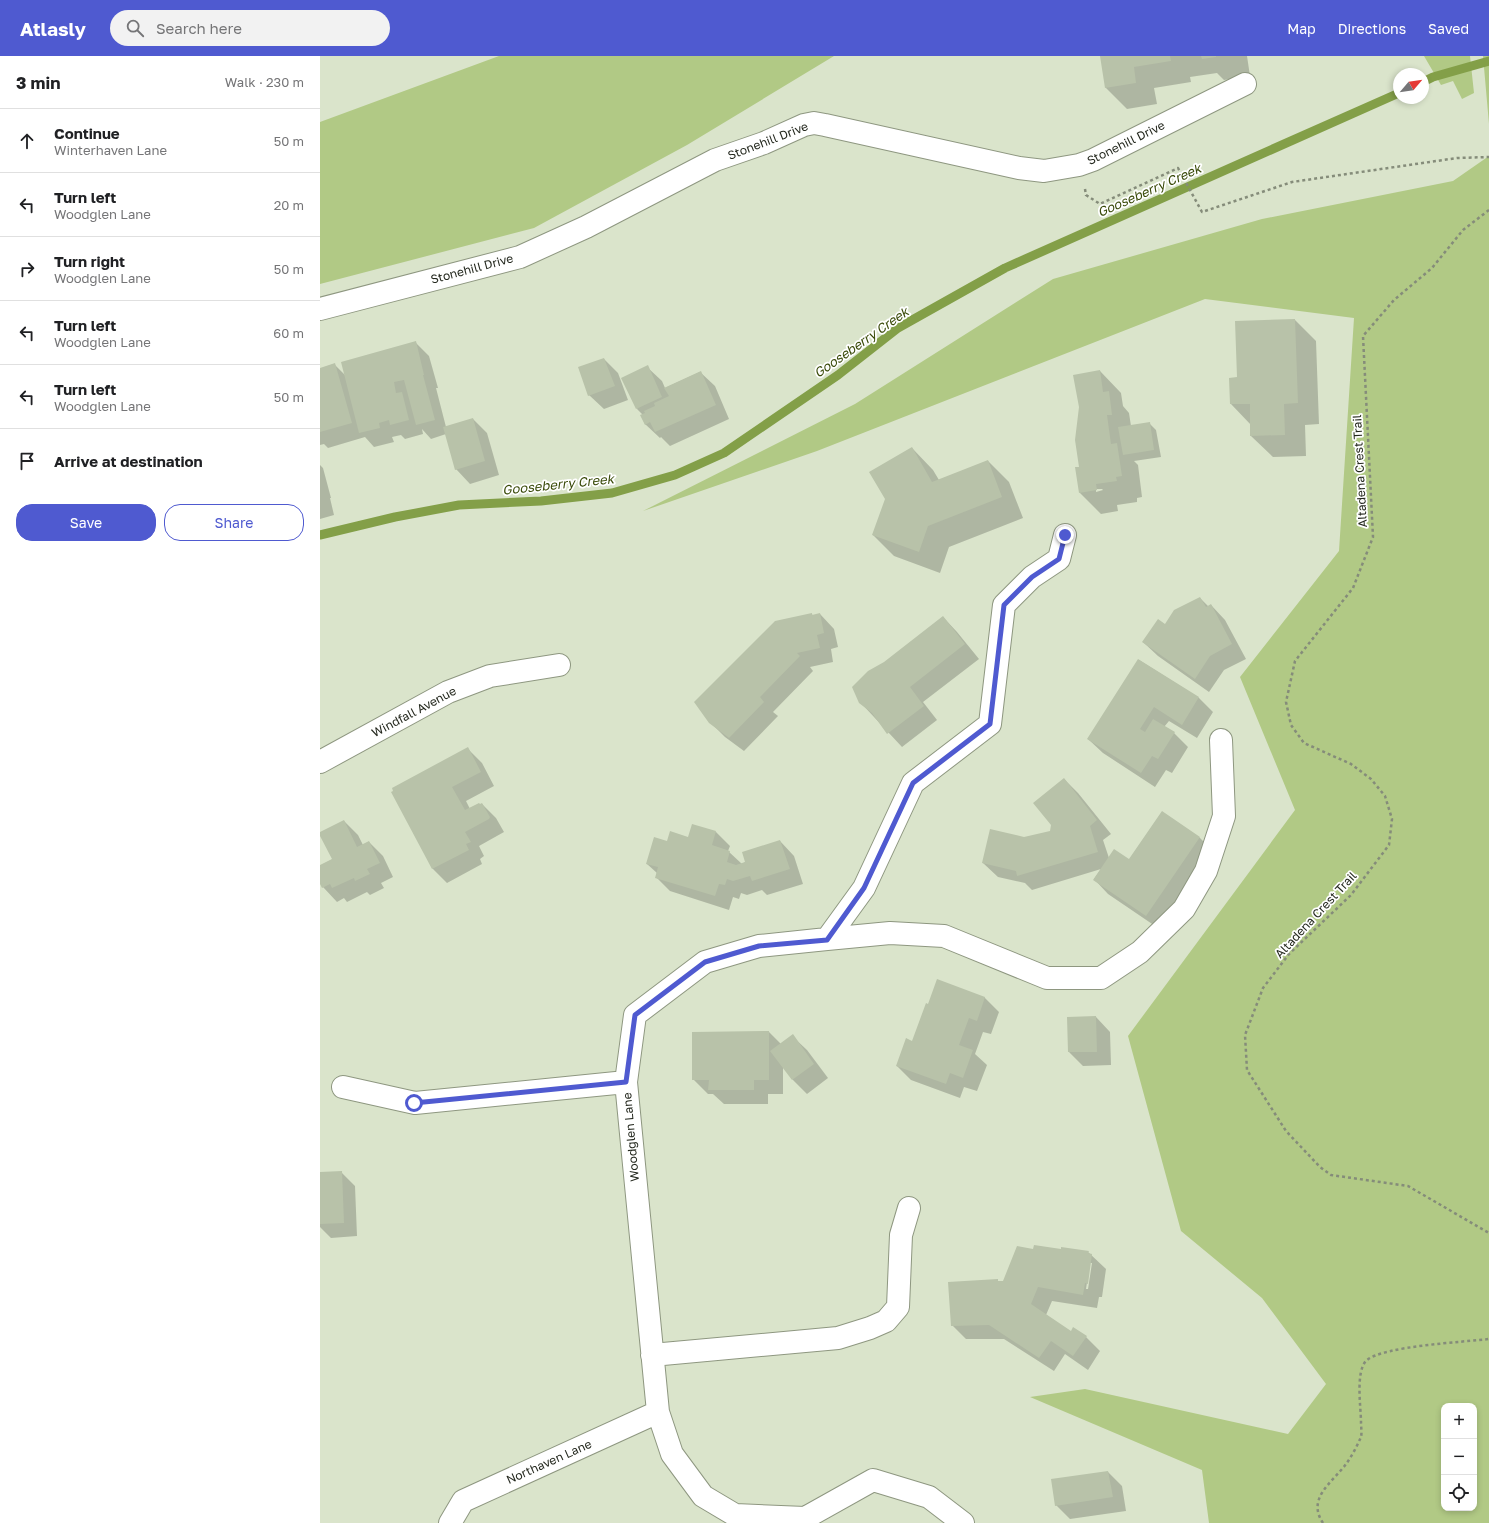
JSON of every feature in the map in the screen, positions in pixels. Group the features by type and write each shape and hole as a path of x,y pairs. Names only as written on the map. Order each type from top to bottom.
{"street":[{"name":"Stonehill Drive","path":"320,309 520,257 586,227 715,160 764,143 804,125 814,123 825,125 1019,168 1044,171 1079,165 1093,160 1245,84"},
{"path":"827,940 864,888 913,783 990,724 1004,605 1032,577 1059,559 1065,535"},
{"name":"Windfall Avenue","path":"320,762 448,692 490,676 559,665"},
{"name":"Woodglen Lane","path":"963,1523 929,1497 873,1480 805,1518 735,1515 703,1496 672,1454 658,1412 626,1082 635,1015 705,962 759,946 827,940 890,932 944,936 1047,978 1101,978 1140,952 1184,909 1206,871 1224,816 1221,740"},
{"path":"343,1086 414,1103 626,1082"},
{"path":"652,1355 838,1338 870,1328 886,1321 898,1307 901,1235 909,1208"},
{"name":"Northaven Lane","path":"450,1523 463,1501 658,1412"}],"path":[{"path":"1079,165 1086,195 1100,204 1178,168 1202,212 1292,182 1457,158 1489,157"},
{"name":"Altadena Crest Trail","path":"1489,210 1463,230 1432,268 1394,300 1362,336 1373,537 1353,588 1295,661 1286,702 1292,725 1304,743 1351,764 1371,779 1385,796 1392,819 1389,845 1351,895 1289,954 1263,988 1245,1035 1247,1070 1286,1131 1320,1167 1331,1175 1408,1186 1489,1234"},
{"path":"1323,1523 1319,1518 1318,1506 1321,1493 1347,1464 1362,1435 1360,1372 1366,1360 1386,1351 1489,1339"}],"green space":[{"path":"499,56 834,56 687,145 534,228 320,284 320,122"},
{"path":"1424,56 1470,56 1474,93 1462,99 1453,81 1441,85"},
{"path":"1483,56 1489,56 1489,124"},
{"path":"1489,156 1489,1523 1209,1523 1202,1470 1030,1397 1085,1389 1288,1434 1326,1384 1262,1298 1181,1231 1128,1036 1295,810 1240,677 1339,551 1354,318 1205,299 817,451 643,511 855,404 1053,279 1262,219 1453,181"}],"building":[{"path":"1100,56 1170,56 1171,61 1134,67 1136,83 1105,88"},
{"path":"1201,56 1216,56 1216,57 1202,59"},
{"path":"1295,319 1298,403 1284,404 1285,435 1250,436 1250,404 1230,404 1229,378 1237,377 1235,321"},
{"path":"416,341 435,420 416,425 404,380 394,382 396,393 402,392 409,420 390,425 389,420 379,423 380,428 359,433 341,362"},
{"path":"604,358 615,386 588,396 578,367"},
{"path":"335,363 352,423 320,432 320,368"},
{"path":"648,365 662,397 636,409 621,378"},
{"path":"1100,370 1103,392 1109,391 1112,415 1107,415 1111,444 1117,443 1122,476 1116,477 1117,481 1096,484 1097,490 1079,493 1075,467 1079,467 1075,440 1079,407 1073,375"},
{"path":"701,371 716,405 655,432 650,422 645,425 640,415 645,413 644,411 655,406 654,403 669,396 664,388"},
{"path":"473,418 485,461 455,470 443,427"},
{"path":"1150,422 1154,450 1123,455 1118,427"},
{"path":"912,447 932,482 988,460 1002,497 928,526 919,552 872,535 885,499 869,472"},
{"path":"1200,597 1206,607 1211,604 1232,644 1210,656 1195,679 1142,642 1158,619 1165,624 1174,610"},
{"path":"812,613 812,615 820,613 824,633 817,635 820,648 797,653 800,656 760,697 764,702 729,738 709,723 694,702 775,621"},
{"path":"943,616 965,644 910,687 924,706 887,734 872,713 859,703 852,687 868,671 884,662"},
{"path":"1138,659 1199,697 1182,725 1154,707 1140,729 1145,732 1153,719 1175,732 1158,759 1152,756 1141,773 1087,739"},
{"path":"468,747 481,772 452,787 465,810 482,803 490,817 489,819 465,832 471,842 466,844 469,850 432,869 391,792 393,791 392,788"},
{"path":"1064,778 1097,820 1090,826 1098,852 1017,876 1016,871 982,863 990,829 1024,837 1050,831 1051,825 1033,803"},
{"path":"1162,811 1200,837 1146,916 1093,880 1114,849 1129,859"},
{"path":"344,820 357,847 369,841 380,863 367,869 370,874 355,881 354,878 332,888 330,884 322,888 320,884 320,865 332,859 320,836 320,832"},
{"path":"692,824 716,831 712,845 730,851 727,862 736,865 745,862 742,852 780,840 790,869 752,881 750,876 733,881 727,879 725,885 719,884 715,896 655,878 658,867 646,864 654,837 667,841 670,831 688,837"},
{"path":"937,979 985,997 977,1021 969,1018 959,1045 973,1050 963,1078 950,1073 946,1084 896,1066 906,1038 912,1041 926,1003 928,1004"},
{"path":"1096,1016 1097,1052 1068,1052 1067,1017"},
{"path":"769,1031 769,1080 754,1080 754,1090 708,1090 709,1080 692,1080 692,1032"},
{"path":"793,1034 814,1064 792,1080 770,1051"},
{"path":"342,1171 344,1223 320,1224 320,1172"},
{"path":"1034,1245 1089,1251 1088,1253 1092,1254 1088,1284 1085,1283 1083,1295 1038,1287 1031,1304 1071,1331 1073,1327 1087,1336 1073,1356 1051,1341 1039,1358 989,1325 951,1326 948,1282 998,1279 998,1281 1003,1281 1017,1246 1033,1249"},
{"path":"1108,1471 1113,1497 1055,1506 1051,1479"}],"waterway":[{"name":"Gooseberry Creek","path":"1429,79 1489,61"},
{"name":"Gooseberry Creek","path":"320,535 395,517 459,505 541,501 612,493 675,475 724,453 838,375 898,328 1005,268 1393,96"}],"route":[{"path":"414,1103 626,1082 635,1015 705,962 759,946 827,940 864,888 913,783 990,724 1004,605 1032,577 1059,559 1065,535"}]}
